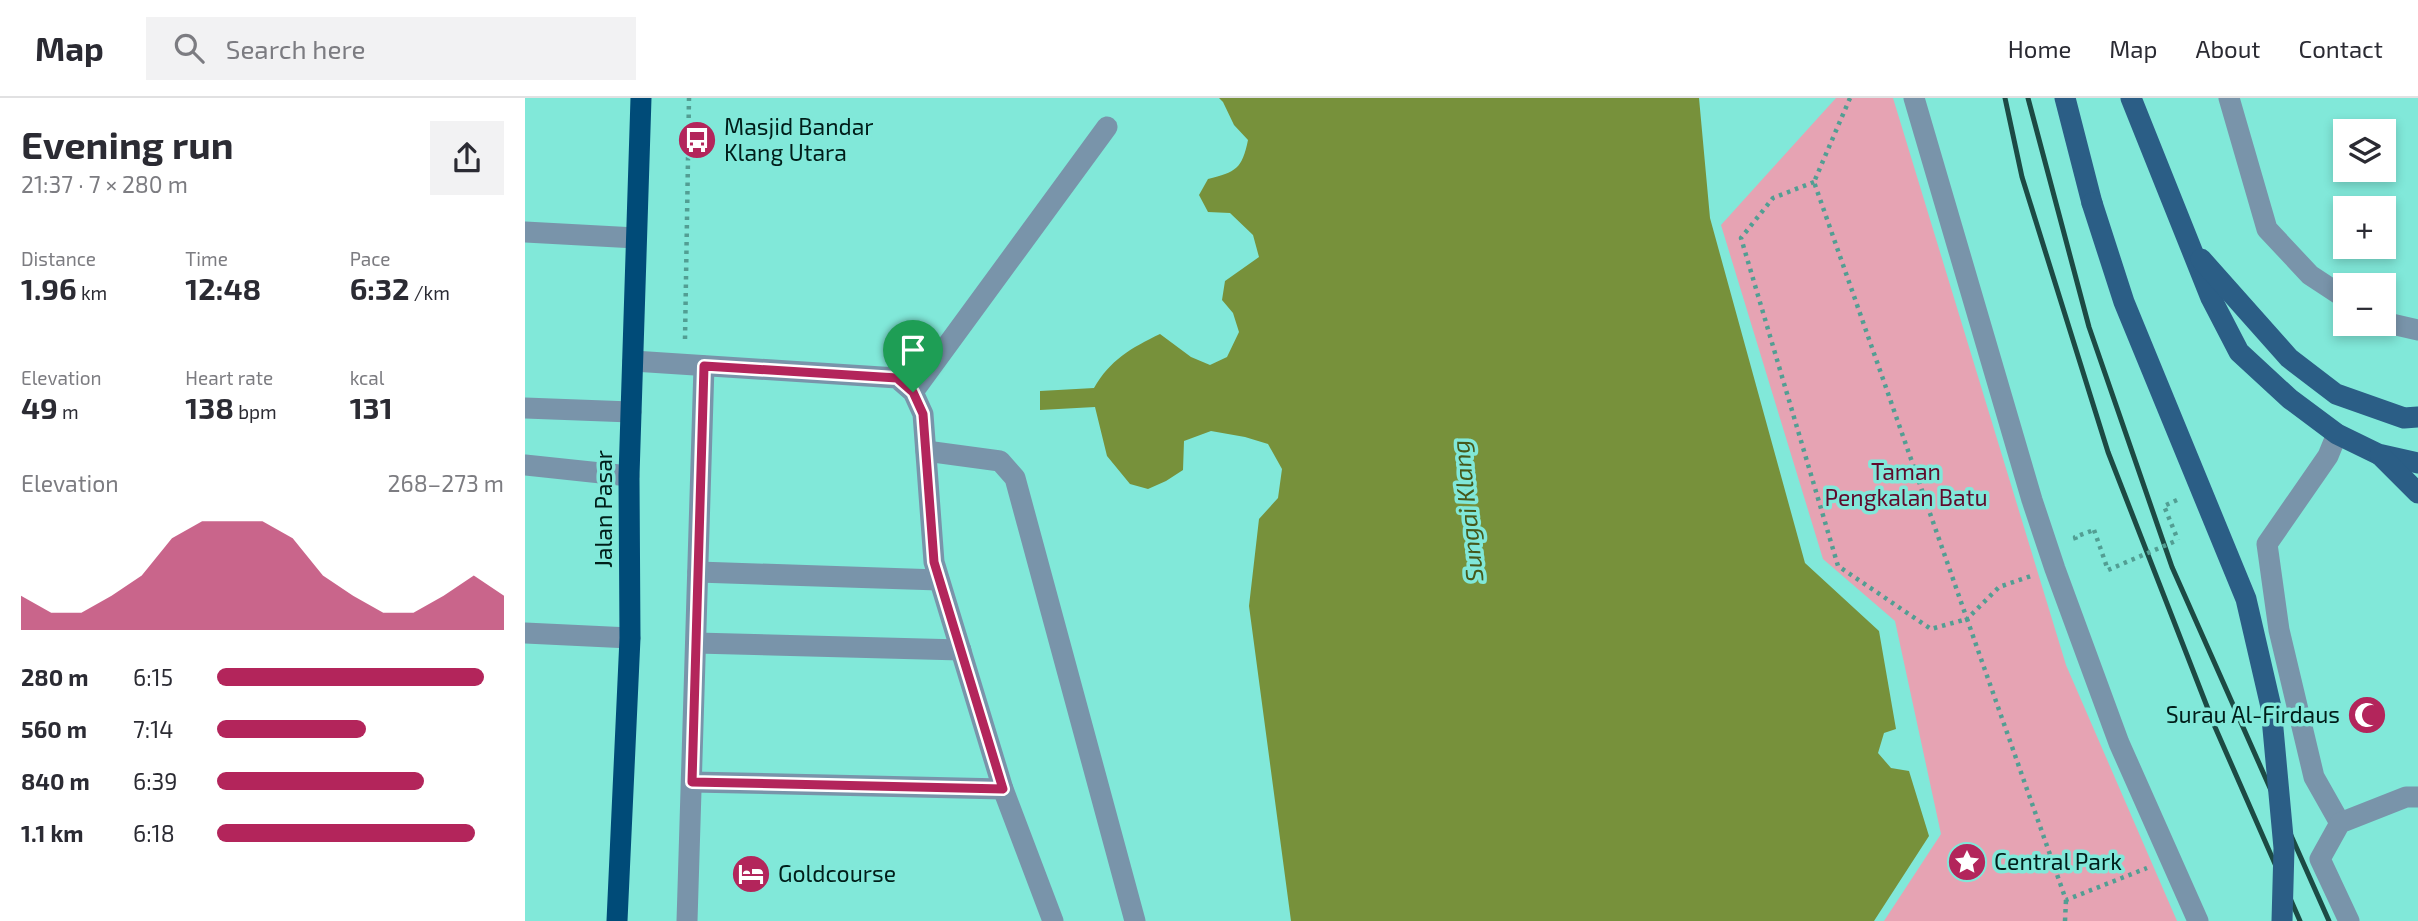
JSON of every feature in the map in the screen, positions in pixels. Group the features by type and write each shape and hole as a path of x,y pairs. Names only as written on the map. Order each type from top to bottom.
{"highway":[{"name":"Jalan Pasar","path":"617,921 629,638 629,476 641,98"}],"main road":[{"path":"2065,98 2092,203 2124,302 2246,599 2271,707 2284,848 2282,921"},
{"path":"2131,98 2211,298 2239,352 2290,399 2337,434 2378,454 2418,463"},
{"path":"2191,247 2289,358 2336,394 2404,418 2418,417"},
{"path":"2378,454 2418,493"}],"street":[{"path":"1914,98 2032,500 2055,569 2119,743 2198,921"},
{"path":"2229,98 2267,229 2311,275 2333,290"},
{"path":"913,392 1107,127"},
{"path":"525,232 636,238"},
{"path":"2396,325 2418,330"},
{"path":"633,361 897,378 913,392 923,414 934,562 1003,789 1053,921"},
{"path":"687,921 704,366"},
{"path":"525,408 631,412"},
{"path":"2337,434 2328,456 2267,544 2279,629 2314,776 2340,823"},
{"path":"926,451 1000,461 1015,478 1135,921"},
{"path":"525,465 629,476"},
{"path":"698,572 939,580"},
{"path":"525,633 629,638"},
{"path":"696,643 961,650"},
{"path":"692,782 1003,789"},
{"path":"2349,921 2320,859 2340,823 2406,797 2418,797"}],"path":[{"path":"1850,98 1814,182 2066,900 2065,921"},
{"path":"1814,182 1773,198 1741,238 1838,566 1931,629 1967,619 1999,587 2055,569"},
{"path":"2094,530 2108,570 2178,540"},
{"path":"2066,900 2170,859"}],"green space":[{"name":"Taman Pengkalan Batu","path":"1836,98 1893,98 2066,665 2177,921 1884,921 1941,834 1895,621 1823,559 1721,225"}],"water":[{"name":"Sungai Klang","path":"1219,98 1699,98 1710,218 1805,563 1879,631 1896,729 1884,733 1878,753 1891,768 1909,771 1929,836 1874,921 1291,921 1249,606 1259,519 1278,498 1282,469 1268,444 1211,431 1184,441 1183,470 1148,489 1130,484 1107,456 1095,407 1040,410 1040,391 1094,388 1122,356 1160,334 1191,357 1210,365 1227,357 1239,332 1233,313 1222,300 1225,281 1259,257 1253,235 1230,213 1208,212 1199,195 1208,179 1236,168 1243,157 1248,140 1234,125"}],"railway":[{"path":"2005,98 2022,177 2108,452 2215,727 2300,921"},
{"path":"2028,98 2089,327 2172,567 2329,921"}],"place":[{"name":"Masjid Bandar Klang Utara","path":"697,140"},
{"name":"Surau Al-Firdaus","path":"2367,715"},
{"name":"Central Park","path":"1967,862"},
{"name":"Goldcourse","path":"751,874"}],"route":[{"path":"704,366 897,378 913,392 923,414 934,562 1003,789 692,782 704,366"}]}
